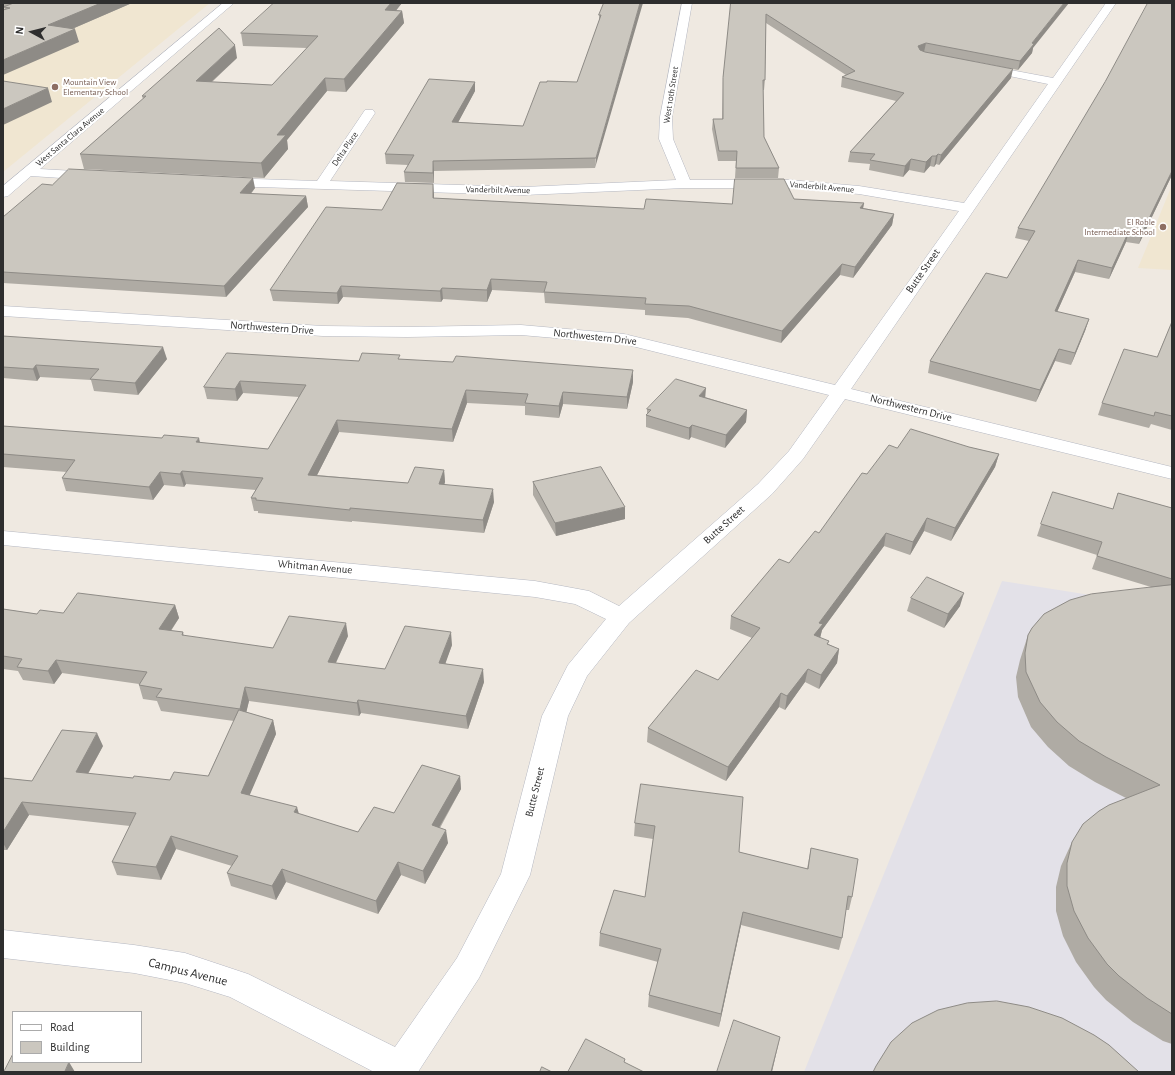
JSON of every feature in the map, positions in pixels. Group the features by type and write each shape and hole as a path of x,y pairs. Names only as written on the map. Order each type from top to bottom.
{"street":[{"name":"West Santa Clara Avenue","path":"3,193 229,3"},
{"name":"West 10th Street","path":"685,184 666,138 666,117 687,3"},
{"name":"Butte Street","path":"400,1070 468,968 515,875 555,716 577,671 621,617 765,489 796,455 1111,3"},
{"path":"970,65 1055,82"},
{"name":"Delta Place","path":"320,186 369,113"},
{"path":"28,172 105,176"},
{"name":"Vanderbilt Avenue","path":"214,182 524,191 685,184 789,184 860,190 967,208"},
{"name":"Northwestern Drive","path":"3,311 323,331 407,332 521,330 624,339 1172,473"},
{"name":"Whitman Avenue","path":"3,538 535,589 581,596 621,617"},
{"name":"Campus Avenue","path":"3,944 134,959 185,968 229,981 400,1070"}],"shaded area":[{"name":"Mountain View Elementary School","path":"3,3 210,3 3,172"},
{"name":"El Roble Intermediate School","path":"1172,185 1172,270 1138,268"},
{"path":"1002,581 1172,608 1172,1072 804,1072"}],"building":[{"path":"14,3 101,3 48,25 75,29 3,60 3,10 10,8 4,7"},
{"path":"274,3 391,3 385,10 402,11 344,79 325,78 277,135 286,135 261,163 80,154 146,96 142,96 219,28 235,45 196,81 272,85 318,36 241,33"},
{"path":"604,3 640,3 596,158 433,161 433,173 404,172 414,155 385,154 429,79 475,82 452,122 523,126 540,82 577,82"},
{"path":"731,3 1064,3 1032,43 1034,44 1020,61 926,43 918,46 920,50 925,52 1013,69 941,155 938,154 936,156 932,156 926,162 911,159 905,166 870,160 875,154 850,152 904,93 842,77 855,71 766,14 765,80 763,80 764,137 779,168 736,168 737,151 719,151 713,119 723,119 723,78"},
{"path":"1148,3 1172,3 1172,171 1142,233 1129,231 1112,268 1078,260 1055,311 1089,319 1075,353 1059,349 1040,390 930,361 986,273 1007,278 1035,231 1018,228 1105,82"},
{"path":"3,81 48,88 3,109"},
{"path":"69,169 253,178 240,193 306,196 224,286 3,272 3,217 42,184 52,185"},
{"path":"735,179 784,179 794,199 864,203 860,208 894,214 855,267 842,264 782,331 689,306 645,304 646,298 544,292 547,282 491,279 487,290 442,288 440,291 341,286 337,293 270,290 326,207 382,210 397,183 433,184 433,198 644,209 646,199 732,204"},
{"path":"1172,322 1172,416 1155,412 1154,416 1102,403 1124,349 1157,357"},
{"path":"3,336 163,347 135,383 90,379 99,369 36,365 33,369 3,367"},
{"path":"227,353 359,361 362,353 400,355 398,359 453,362 456,356 633,370 627,397 563,392 559,406 525,403 528,394 466,390 452,429 337,420 308,475 408,483 415,467 444,470 439,484 493,489 483,520 350,508 350,510 256,500 256,498 251,498 263,478 182,471 180,474 160,472 149,487 62,478 75,460 3,454 3,426 162,438 164,435 199,438 196,442 268,449 306,385 240,381 235,389 204,387"},
{"path":"676,379 706,388 699,396 747,410 726,435 692,425 689,428 646,415 651,410 647,409"},
{"path":"911,429 969,447 999,454 955,528 927,518 913,542 886,533 819,623 823,624 814,635 829,641 827,644 839,649 821,675 808,669 787,696 781,693 728,767 648,728 696,670 718,680 760,628 731,616 779,559 789,563 815,531 819,533 862,473 867,474 889,445 897,448"},
{"path":"601,467 625,507 555,523 533,482"},
{"path":"1053,492 1113,509 1118,493 1172,508 1172,579 1097,556 1102,542 1041,524"},
{"path":"927,577 964,593 948,614 911,598"},
{"path":"1172,585 1172,1014 1147,998 1119,976 1107,964 1088,938 1074,911 1067,886 1067,863 1072,842 1083,824 1109,805 1160,785 1079,741 1057,722 1040,702 1026,672 1025,653 1028,635 1032,628 1044,614 1070,600 1091,594"},
{"path":"78,593 175,605 159,629 183,632 182,635 273,648 289,616 346,623 328,662 385,669 405,626 451,632 439,663 483,669 466,716 358,700 357,703 245,687 240,709 156,697 162,689 139,685 147,672 56,660 48,671 17,667 22,659 3,656 3,609 37,614 40,610 63,613"},
{"path":"239,710 273,720 241,793 297,807 294,812 358,832 374,807 394,813 422,765 460,776 432,825 446,830 423,871 398,862 376,901 282,869 272,886 227,873 238,856 171,836 156,867 112,862 136,813 22,802 3,832 3,778 32,781 62,730 97,733 76,772 170,780 174,772 208,776"},
{"path":"641,784 743,797 739,852 808,869 811,848 858,859 852,897 848,896 842,938 743,912 721,1014 649,995 661,949 600,933 614,890 645,897 655,826 635,823"},
{"path":"997,1001 1029,1007 1062,1018 1109,1045 1139,1072 873,1072 891,1042 912,1023 938,1010 967,1003"},
{"path":"734,1020 780,1037 771,1072 717,1072"},
{"path":"586,1039 625,1059 624,1062 644,1072 568,1072"},
{"path":"12,1056 12,1063 69,1063 65,1071 76,1072 4,1072"},
{"path":"542,1067 552,1072 540,1072"}],"place":[{"name":"Mountain View Elementary School","path":"55,87"},
{"name":"El Roble Intermediate School","path":"1163,227"}]}
